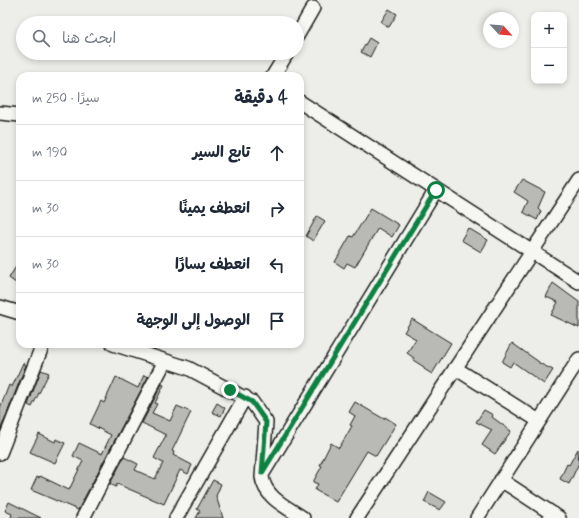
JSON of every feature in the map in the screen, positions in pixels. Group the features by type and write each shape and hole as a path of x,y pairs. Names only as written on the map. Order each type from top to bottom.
{"street":[{"path":"304,24 313,8"},
{"path":"275,72 283,60"},
{"path":"304,105 579,282"},
{"path":"0,113 16,115"},
{"path":"357,518 579,180"},
{"path":"262,473 436,190"},
{"path":"0,307 16,312"},
{"path":"0,453 41,348"},
{"path":"125,348 188,368 245,397 258,409 266,422 262,473 263,482 267,492 303,518"},
{"path":"476,518 579,359"},
{"path":"83,518 165,361"},
{"path":"455,368 539,421"},
{"path":"176,518 245,397"},
{"path":"501,480 559,518"}],"building":[{"path":"389,9 397,14 389,27 381,22"},
{"path":"369,38 377,43 370,57 361,52"},
{"path":"522,180 545,192 538,208 541,211 537,220 523,212 528,201 514,192"},
{"path":"371,208 399,225 392,237 378,228 355,267 347,263 344,268 335,262 350,236 353,237"},
{"path":"317,216 325,221 313,241 306,236"},
{"path":"468,228 488,240 481,252 461,240"},
{"path":"16,267 16,283 9,278"},
{"path":"553,283 579,302 579,328 551,315 558,302 546,297"},
{"path":"412,319 451,343 432,374 413,360 414,358 407,353 416,339 404,332"},
{"path":"512,343 539,363 553,370 544,384 513,362 510,367 502,362"},
{"path":"23,363 26,365 0,431 0,408 9,385 12,387"},
{"path":"41,370 49,373 32,407 28,405"},
{"path":"144,375 148,377 78,510 31,490 37,477 39,478 40,476 69,490 83,461 73,456 79,443 102,454 111,435 90,424 101,401 104,403 116,377 138,388"},
{"path":"162,384 164,385 152,413 170,421 177,406 191,412 172,451 174,452 173,455 192,465 188,474 180,470 164,504 117,484 116,487 110,484 124,457 138,464 135,470 155,479 163,463 154,458 166,435 142,423"},
{"path":"355,402 384,419 385,417 396,424 376,456 367,451 336,502 315,490 318,484 313,482 322,466 320,465 331,443 339,448 352,426 350,425 355,416 349,412"},
{"path":"217,403 225,408 221,416 212,412"},
{"path":"484,410 493,415 492,417 511,431 495,454 482,445 492,430 476,422"},
{"path":"39,434 55,442 56,439 65,443 55,463 30,452"},
{"path":"578,449 579,463 569,484 560,479 567,464 569,465"},
{"path":"213,480 221,484 216,496 223,518 196,518 200,511 197,509"},
{"path":"429,492 446,502 440,510 424,502"},
{"path":"9,502 41,518 11,518 12,514 5,511"}],"route":[{"path":"230,390 252,402 263,415 266,422 262,473 436,190"}]}
